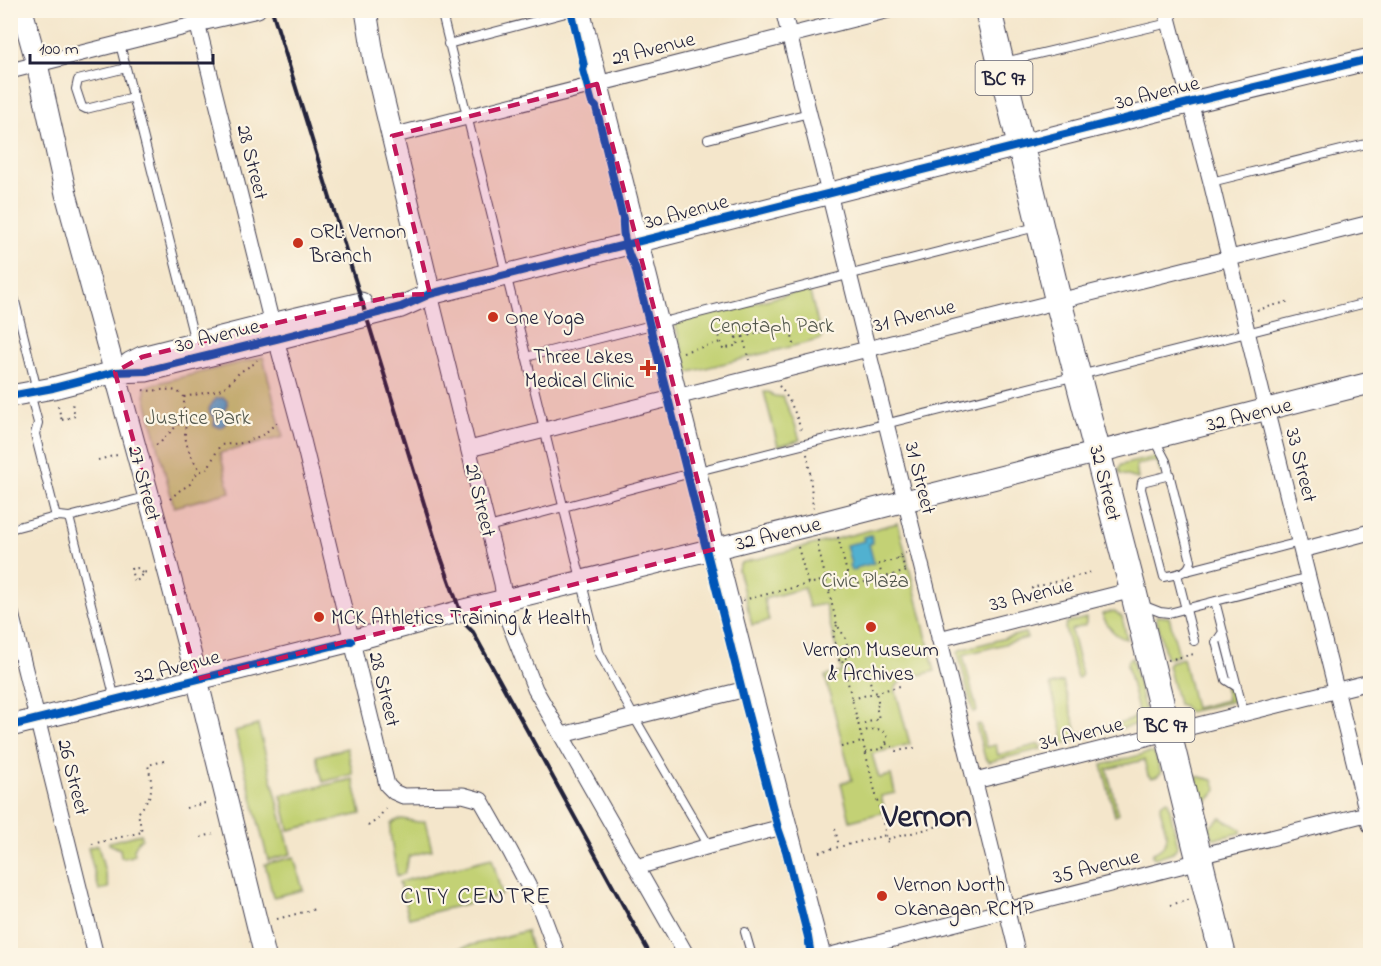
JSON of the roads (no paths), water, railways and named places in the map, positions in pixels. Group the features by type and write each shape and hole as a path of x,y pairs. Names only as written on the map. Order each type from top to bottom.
{"highway":[{"name":"32 Street","path":"987,10 1223,956"}],"street":[{"name":"27 Street","path":"22,10 37,64 66,194 197,679 265,956"},
{"path":"10,71 120,44 195,17 258,10"},
{"name":"29 Street","path":"366,10 374,60 502,584 506,615 535,689 687,956"},
{"path":"578,10 820,956"},
{"name":"31 Street","path":"783,10 1018,956"},
{"name":"29 Avenue","path":"392,136 889,10"},
{"name":"28 Street","path":"195,17 301,432 387,785 394,792 403,796 463,795 481,800 540,908 558,956"},
{"name":"33 Street","path":"1168,17 1336,690 1370,817"},
{"name":"30 Avenue","path":"115,372 142,357 195,344 274,332 401,307 430,294 1190,102 1371,59"},
{"name":"31 Avenue","path":"469,449 1371,223"},
{"path":"398,294 410,290 418,281 420,255"},
{"name":"30 Avenue","path":"26,393 115,372 146,371 398,294 430,294"},
{"name":"32 Avenue","path":"10,726 1371,383"},
{"path":"1301,546 1371,532"},
{"name":"33 Avenue","path":"939,639 1134,595"},
{"name":"26 Street","path":"10,609 96,956"},
{"name":"34 Avenue","path":"975,781 1371,682"},
{"path":"562,735 750,688"},
{"name":"35 Avenue","path":"828,956 1370,817"},
{"path":"638,867 786,826"}],"lane":[{"path":"441,10 600,652 634,717 709,846"},
{"path":"448,44 578,10"},
{"path":"1000,63 1168,17"},
{"path":"120,44 195,344"},
{"path":"126,68 78,80 76,89 82,106 86,109 134,97"},
{"path":"708,138 809,113"},
{"path":"1211,182 1371,143"},
{"path":"526,357 1040,226"},
{"path":"10,281 26,393 38,423 35,434 56,517"},
{"path":"488,527 886,423 1371,302"},
{"path":"1154,439 1166,461 1191,561 1190,567 1181,573"},
{"path":"1170,476 1143,483 1141,489 1164,577 1301,546"},
{"path":"10,529 149,497"},
{"path":"69,517 115,700"},
{"path":"1181,573 1186,609 1194,641"},
{"path":"1134,595 1144,608 1169,613 1309,578"},
{"path":"1215,601 1244,714"},
{"path":"746,932 752,956"}],"water":[{"path":"217,398 224,398 227,401 223,413 226,423 220,428 214,425 215,418 209,411"},
{"path":"871,535 873,543 869,544 874,563 851,571 846,545 864,541 863,537"}],"railway":[{"path":"272,10 438,549 460,611 651,956"}],"place":[{"name":"ORL: Vernon Branch","path":"298,243"},
{"name":"One Yoga","path":"493,317"},
{"name":"Three Lakes Medical Clinic","path":"648,368"},
{"name":"MCK Athletics Training & Health","path":"319,617"},
{"name":"Vernon Museum & Archives","path":"871,627"},
{"name":"Vernon North Okanagan RCMP","path":"882,896"}],"district":[{"name":"Vernon","path":"927,814"},
{"name":"CITY CENTRE","path":"476,895"}],"park label":[{"name":"Cenotaph Park","path":"772,325"},
{"name":"Justice Park","path":"198,417"},
{"name":"Civic Plaza","path":"865,580"}]}
